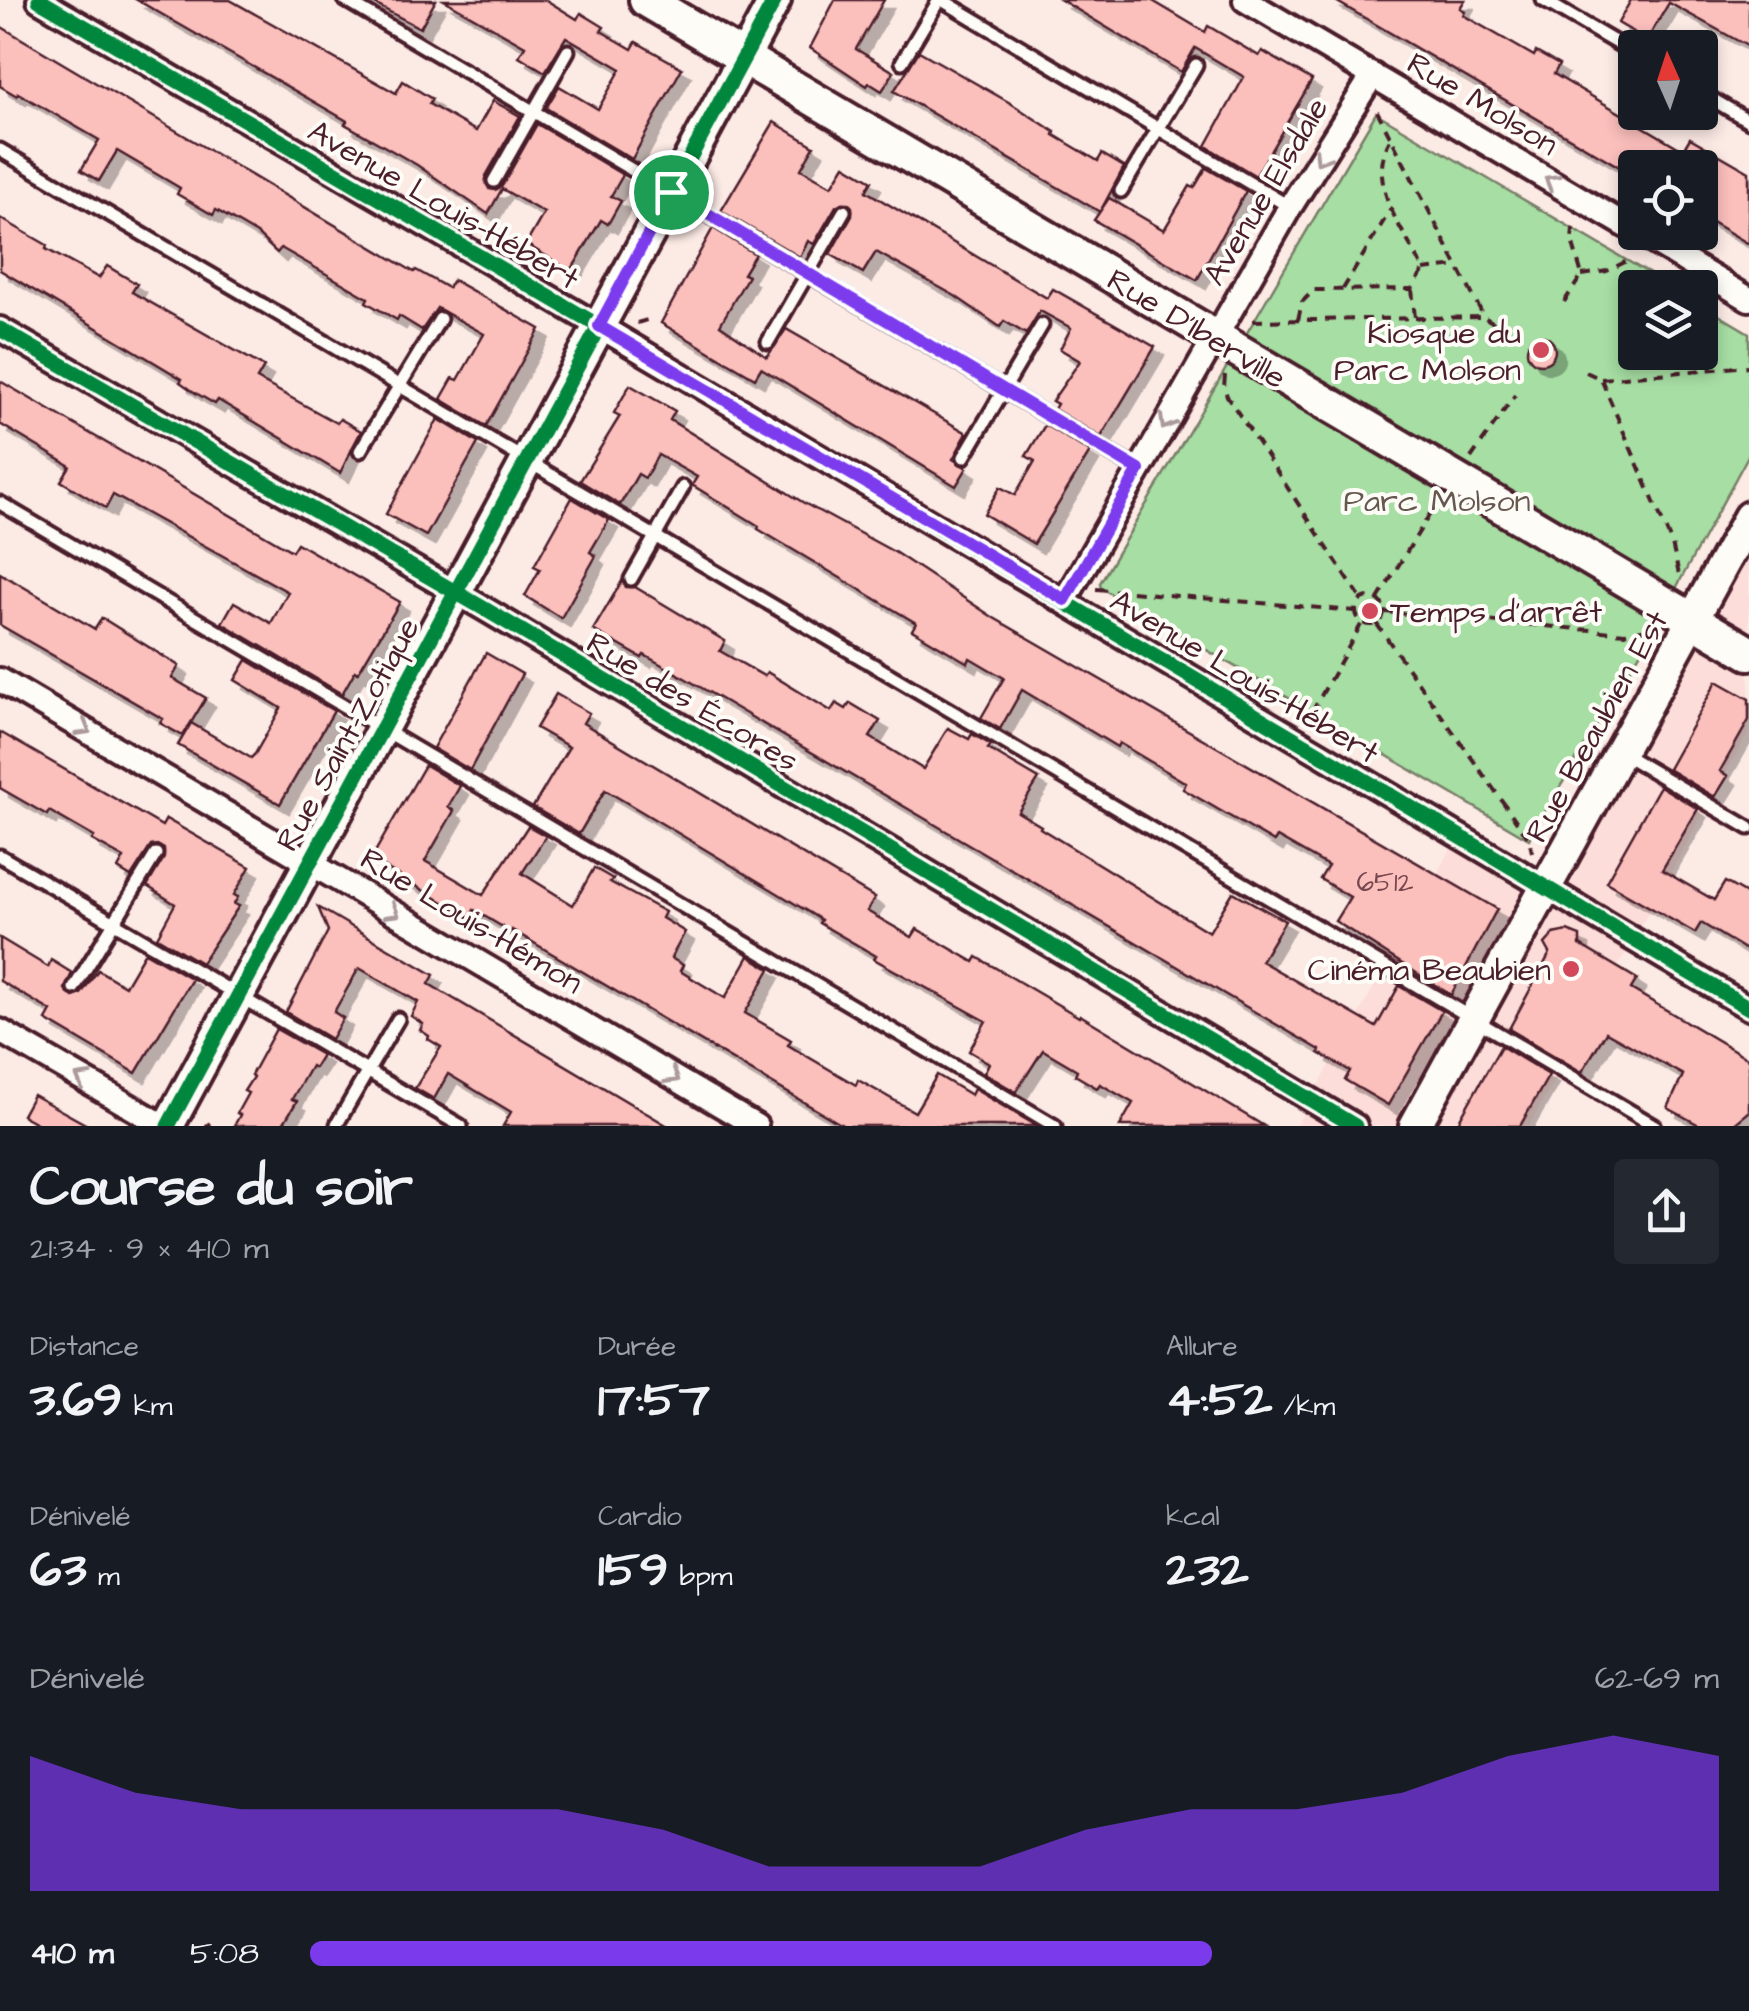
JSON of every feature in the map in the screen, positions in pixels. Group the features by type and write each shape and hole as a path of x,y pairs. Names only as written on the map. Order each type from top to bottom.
{"main road":[{"name":"Rue D'Iberville","path":"646,0 1749,653"}],"street":[{"name":"Avenue Louis-Hébert","path":"40,0 1065,600 1749,1008"},
{"name":"Rue Saint-Zotique","path":"166,1126 775,0"},
{"name":"Rue Molson","path":"1246,0 1618,221"},
{"name":"Avenue Elsdale","path":"1065,600 1290,206 1373,75"},
{"name":"Rue Molson","path":"1666,250 1749,299"},
{"name":"Rue des Écores","path":"0,328 456,592 1355,1126"},
{"name":"Rue Beaubien Est","path":"1415,1126 1749,517"},
{"name":"Rue Louis-Hémon","path":"0,680 756,1126"},
{"path":"0,1031 166,1126"}],"lane":[{"path":"345,0 1139,470"},
{"path":"902,62 941,0 1290,206"},
{"path":"1544,0 1618,44"},
{"path":"494,181 568,51"},
{"path":"1121,191 1196,65"},
{"path":"1718,103 1749,121"},
{"path":"0,150 1655,1126"},
{"path":"768,342 844,211"},
{"path":"360,451 440,319"},
{"path":"964,458 1042,325"},
{"path":"632,580 683,487"},
{"path":"0,504 1055,1126"},
{"path":"1620,752 1749,828"},
{"path":"74,988 156,854"},
{"path":"0,856 461,1126"},
{"path":"337,1124 398,1019"}],"path":[{"path":"1376,113 1484,318"},
{"path":"1390,140 1384,152 1381,186 1424,270"},
{"path":"1342,290 1392,207"},
{"path":"1564,302 1582,274 1572,228"},
{"path":"1582,274 1607,271 1628,261"},
{"path":"1424,270 1457,266"},
{"path":"1415,318 1412,289 1424,270"},
{"path":"1298,320 1308,294 1314,290 1412,289"},
{"path":"1253,321 1484,318 1494,323"},
{"path":"637,324 647,320"},
{"path":"1586,372 1600,379 1749,366"},
{"path":"1225,376 1227,396 1362,599"},
{"path":"1600,379 1672,544 1680,579"},
{"path":"1471,458 1516,394"},
{"path":"1378,599 1439,500"},
{"path":"1101,588 1356,611"},
{"path":"1356,611 1362,599 1370,596 1378,599 1384,612"},
{"path":"1356,611 1362,623"},
{"path":"1376,624 1384,612"},
{"path":"1384,612 1624,633 1650,629"},
{"path":"1362,623 1376,624"},
{"path":"1312,712 1362,623"},
{"path":"1376,624 1529,839 1533,856"}],"shaded area":[{"path":"1749,517 1749,732 1529,1126 1296,1126 1459,835 1547,886"}],"green space":[{"name":"Parc Molson","path":"1376,113 1643,270 1618,270 1618,370 1718,370 1718,315 1749,333 1749,454 1649,638 1529,839 1101,588 1100,583"}],"building":[{"path":"137,0 230,0 396,93 403,81 432,99 429,104 476,131 493,101 520,116 486,176 489,189 502,186 537,124 623,175 611,196 621,201 608,224 601,220 571,271 526,244 544,213 502,189 488,214 417,165 345,124 347,121"},
{"path":"367,0 436,0 420,28"},
{"path":"444,0 546,0 577,19 581,13 604,27 601,31 632,49 636,42 682,68 632,159 546,108 559,86 598,109 621,69 566,37 545,72 519,56 525,46"},
{"path":"835,0 884,0 856,49 894,72 882,91 869,83 867,86 810,48"},
{"path":"1061,0 1151,0 1205,32 1208,26 1259,56 1262,51 1312,80 1256,176 1206,146 1244,77 1195,48 1181,72"},
{"path":"1334,0 1465,0 1460,8 1465,11 1463,15 1534,56 1536,52 1559,65 1554,74 1618,112 1618,130 1649,130 1683,150 1618,150 1618,166"},
{"path":"1631,0 1749,0 1749,47 1669,3 1653,30 1630,30 1618,23"},
{"path":"0,26 414,272 448,288 453,280 540,329 486,426 441,399 453,378 458,380 484,334 437,308 422,330 399,316 397,320 366,302 368,298 281,248 277,253 257,234 216,210 213,215 177,194 180,188 117,151 99,181 81,170 99,140 0,86"},
{"path":"919,51 1012,104 1098,161 1102,154 1124,167 1100,212 894,91"},
{"path":"774,122 814,146 801,169 832,186 845,165 872,181 866,191 1001,271 1047,298 1053,289 1155,347 1101,437 1054,409 1057,404 1052,401 1080,361 1060,349 1071,328 1040,311 1026,334 1004,321 1000,327 955,296 876,252 863,273 830,254 852,215 848,203 836,206 814,244 808,241 800,257 721,211"},
{"path":"1690,138 1711,150 1683,150"},
{"path":"1718,154 1749,172 1749,244 1718,226"},
{"path":"1206,168 1246,191 1197,280 1094,220 1109,198 1164,230 1190,186 1194,188"},
{"path":"0,218 99,278 107,266 137,284 132,292 264,367 257,379 337,423 340,419 361,431 340,473 218,400 215,404 194,392 180,382 182,379 0,270"},
{"path":"713,228 755,254 743,274 748,276 720,325 767,357 786,329 967,433 953,459 967,468 956,486 761,368 755,378 661,323"},
{"name":"Kiosque du Parc Molson","path":"1541,336 1551,340 1555,350 1551,360 1541,364 1531,360 1527,350 1531,340"},
{"path":"0,381 292,551 297,543 400,602 342,694 222,623 234,602 271,623 288,592 113,495 106,508 61,481 70,466 0,424"},
{"path":"630,385 675,411 670,420 804,503 896,553 994,618 1497,909 1451,995 1335,921 1350,897 1320,879 1328,866 1277,837 1274,842 1183,789 1186,783 1022,690 1000,729 981,718 1004,678 970,658 968,663 912,630 916,623 692,485 697,477 658,455 645,478 638,474 620,505 580,481 620,416 614,413"},
{"path":"438,419 478,443 426,536 386,514"},
{"path":"1045,425 1090,452 1034,544 984,514 1000,487 1015,495 1035,461 1026,456"},
{"path":"572,498 609,520 590,552 596,556 561,618 525,596 540,569 534,566"},
{"path":"0,573 95,629 102,618 179,666 172,678 206,698 183,736 160,723 163,719 0,625"},
{"path":"622,581 626,587 635,587 725,641 720,651 764,676 767,672 831,711 836,703 846,709 850,703 880,721 870,737 923,769 948,728 969,739 972,734 991,745 988,749 1039,779 1018,812 1209,932 1233,892 1285,921 1261,961 1376,1027 1399,986 1442,1011 1388,1105 1345,1080 1350,1071 1319,1053 1320,1050 671,670 593,630"},
{"path":"486,653 522,674 470,770 433,748"},
{"path":"247,660 334,711 280,804 178,745 191,723 251,758 255,754 281,708 235,680"},
{"path":"1717,681 1749,699 1749,720 1720,771 1728,776 1715,797 1668,769"},
{"path":"556,694 589,713 583,723 875,898 867,911 912,937 917,929 974,962 977,957 1264,1126 1120,1126 1133,1103 1100,1084 1097,1088 1075,1075 1077,1070 1043,1050 1016,1092 984,1073 989,1063 969,1051 986,1021 874,959 876,956 819,923 821,920 605,790 579,834 533,807 569,747 536,728"},
{"path":"0,732 162,826 166,819 250,867 234,895 238,897 234,904 239,906 201,963 157,937 175,904 147,886 164,858 164,849 151,846 131,877 118,869 124,858 92,840 94,837 0,788"},
{"path":"425,765 460,786 448,807 454,811 425,861 483,895 528,826 546,836 522,873 573,905 594,868 613,879 610,882 665,912 662,918 685,932 671,958 683,965 680,971 725,998 749,956 770,969 745,1013 791,1040 788,1045 856,1085 858,1080 915,1112 937,1075 971,1095 974,1089 1037,1126 844,1126 512,930 474,910 470,918 371,859"},
{"path":"1660,786 1698,809 1662,870 1714,900 1725,882 1749,896 1749,952 1701,923 1695,933 1606,882"},
{"path":"318,907 434,975 429,984 668,1126 503,1126 511,1112 448,1074 434,1099 415,1088 441,1047 428,1039 420,1030 423,1024 411,1016 418,1002 359,968 334,1012 343,1018 331,1039 286,1012 328,931"},
{"path":"1567,931 1580,936 1580,945 1637,979 1631,989 1749,1059 1749,1112 1732,1126 1701,1126 1668,1108 1683,1075 1606,1032 1582,1072 1509,1029 1550,953 1545,944 1554,934"},
{"path":"0,938 48,967 51,960 72,973 65,989 73,997 81,994 98,970 125,986 145,952 192,979 136,1073 46,1020 51,1011 0,981"},
{"path":"276,1029 322,1055 292,1099 297,1101 282,1126 234,1126 248,1093 244,1091"},
{"path":"1501,1046 1549,1075 1520,1126 1456,1126"},
{"path":"33,1095 89,1126 42,1126 22,1115"}],"cycle path":[{"path":"39,0 599,326 1749,1008"},
{"path":"168,1126 775,0"},
{"path":"0,329 483,608 1355,1126"}],"place":[{"name":"Kiosque du Parc Molson","path":"1541,350"},
{"name":"Temps d'arrêt","path":"1370,611"},
{"name":"Cinéma Beaubien","path":"1571,969"}],"route":[{"path":"671,192 1139,470 1065,600 599,326 671,192"}]}
